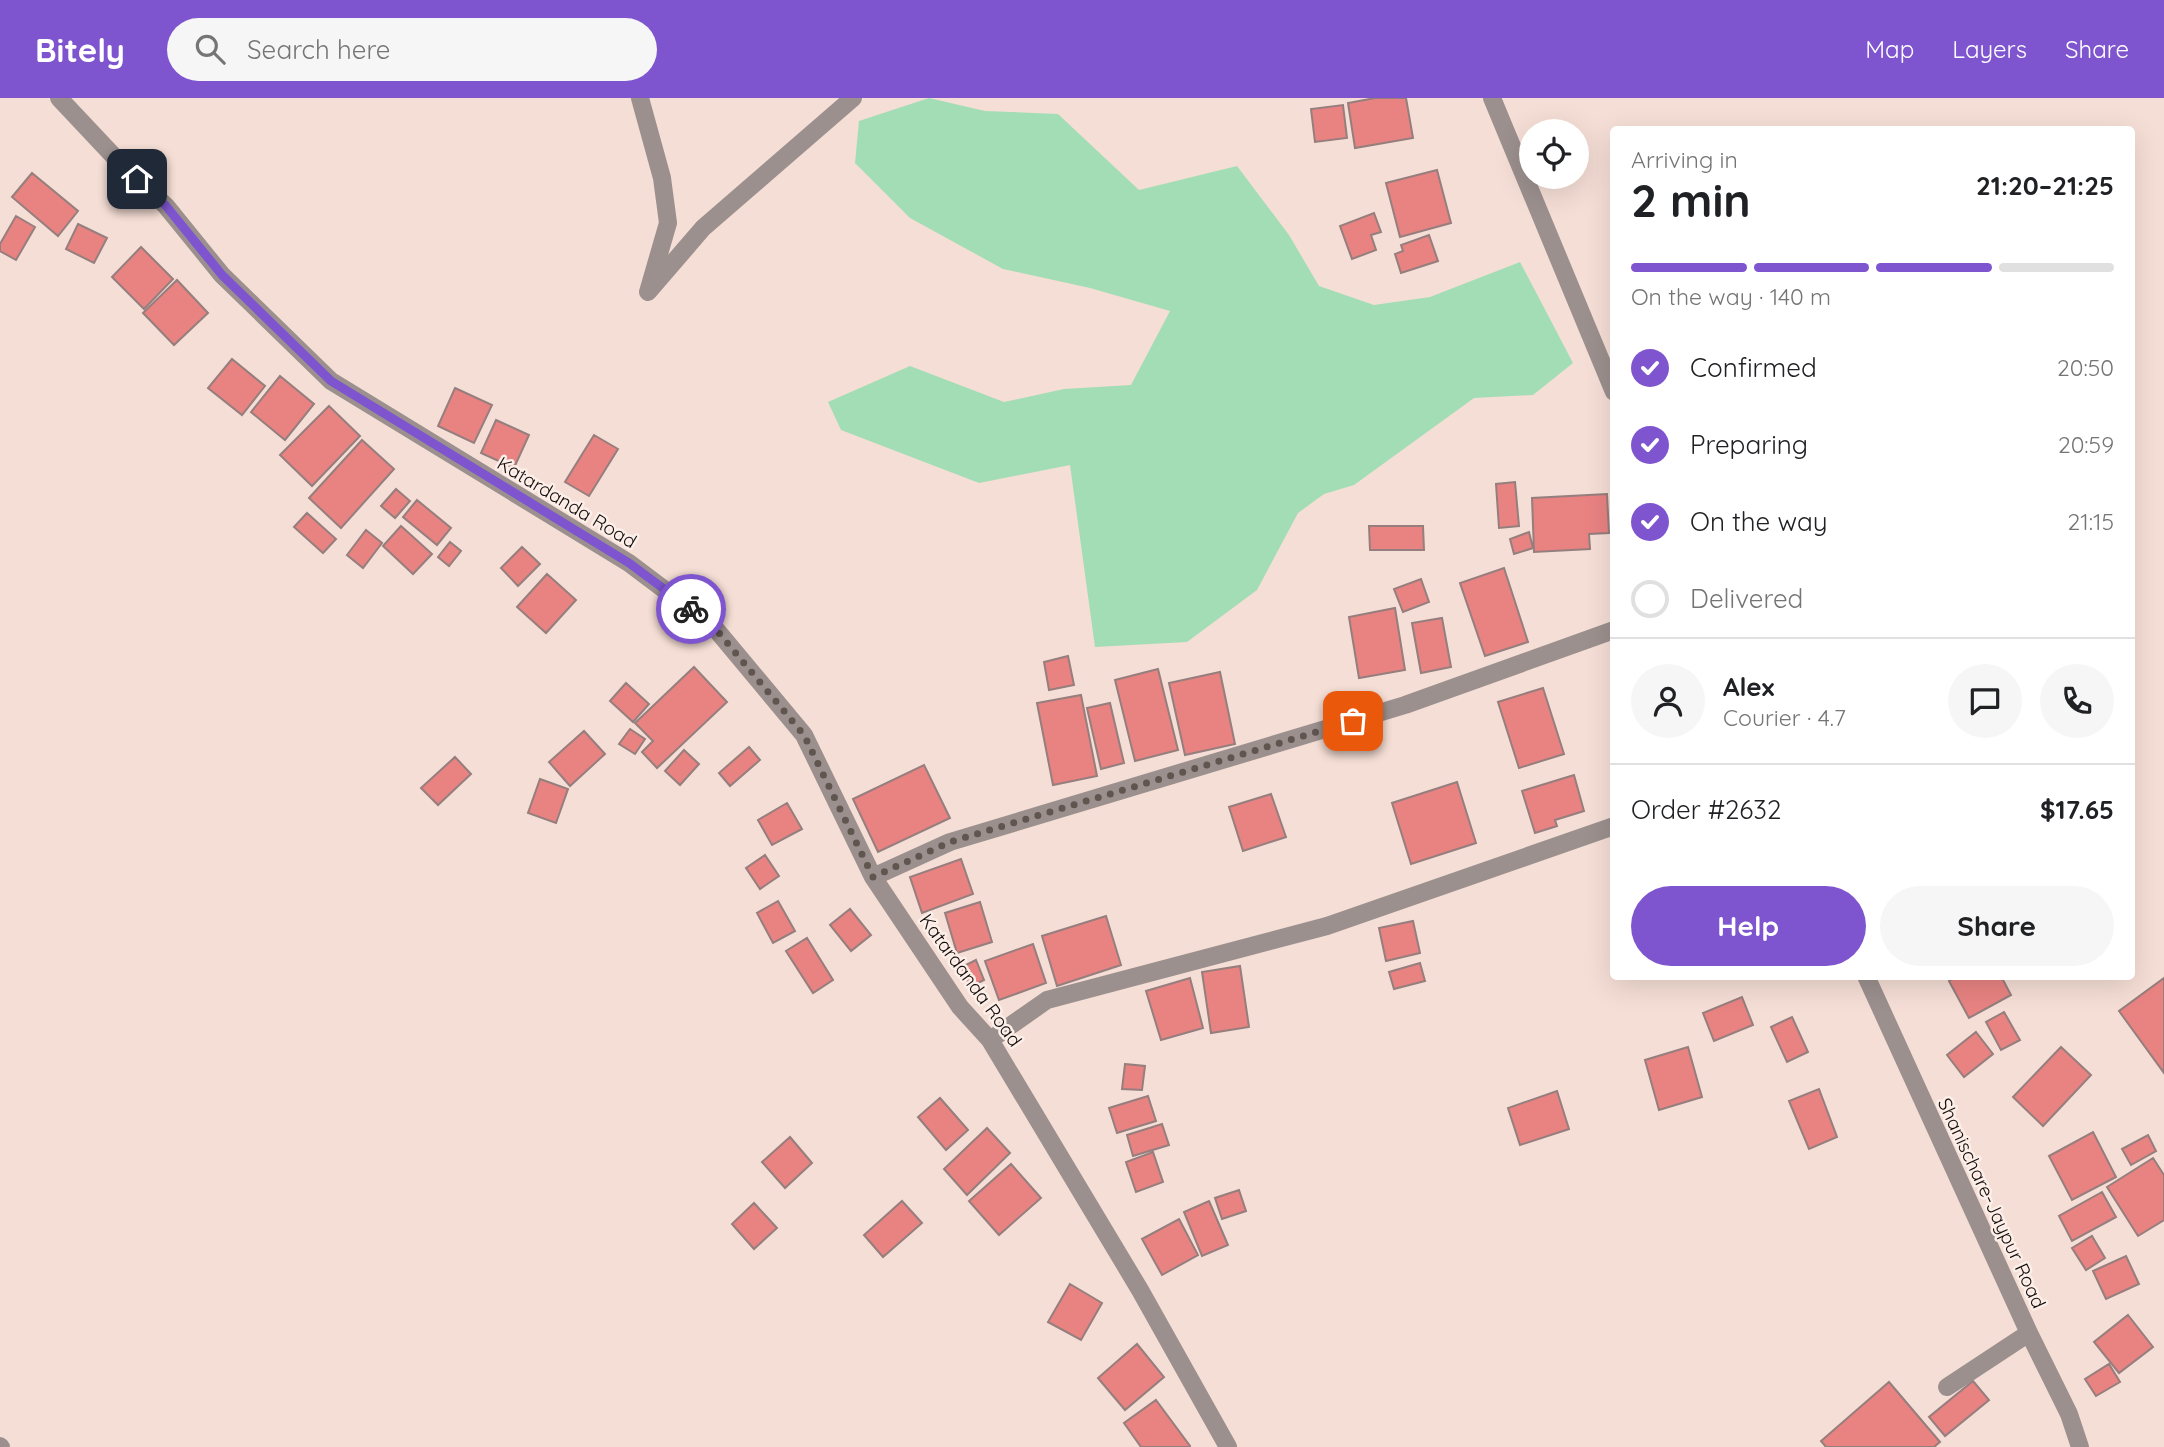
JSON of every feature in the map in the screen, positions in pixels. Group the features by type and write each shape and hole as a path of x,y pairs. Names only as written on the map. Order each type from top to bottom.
{"street":[{"name":"Katardanda Road","path":"59,98 123,166 166,206 222,275 331,381 629,563 714,627 804,735 873,877 960,1007 990,1040 1085,1196 1228,1447"},
{"path":"640,98 662,178 668,223 648,292 703,228 853,98"},
{"path":"1492,98 1610,382"},
{"path":"873,877 950,842 1405,705 1610,632"},
{"path":"990,1040 1046,1000 1327,926 1610,827"},
{"name":"Shanischare-Jaypur Road","path":"1868,980 2028,1333 2069,1414 2080,1447"},
{"path":"1947,1387 2028,1333"}],"green space":[{"path":"929,98 985,111 1058,114 1139,190 1237,166 1289,235 1319,286 1374,305 1430,297 1520,262 1573,363 1533,395 1474,398 1354,485 1324,494 1298,513 1257,590 1187,642 1095,647 1070,465 979,483 841,430 828,402 910,366 1004,402 1064,389 1131,385 1170,311 1090,288 1003,269 910,218 855,163 859,121"}],"building":[{"path":"1375,98 1406,98 1413,138 1355,148 1348,103"},
{"path":"1343,105 1347,138 1315,142 1311,109"},
{"path":"1437,170 1451,223 1400,237 1386,183"},
{"path":"32,173 78,211 58,236 12,197"},
{"path":"1374,213 1381,232 1371,235 1376,250 1352,259 1340,226"},
{"path":"16,216 35,227 16,260 0,251 0,244"},
{"path":"78,224 107,238 94,263 66,249"},
{"path":"1429,235 1438,261 1401,273 1395,254 1403,251 1401,245"},
{"path":"141,247 173,279 144,309 112,277"},
{"path":"177,280 208,313 174,345 143,313"},
{"path":"232,359 265,386 242,415 208,388"},
{"path":"280,376 314,404 285,440 251,412"},
{"path":"455,388 492,405 474,443 438,426"},
{"path":"329,406 360,436 312,486 280,455"},
{"path":"496,420 529,435 514,468 481,453"},
{"path":"594,435 618,449 589,496 565,482"},
{"path":"362,440 394,469 341,528 309,498"},
{"path":"1515,482 1519,526 1499,528 1496,484"},
{"path":"396,489 410,501 395,518 381,506"},
{"path":"1607,494 1609,533 1589,534 1590,549 1534,552 1532,498"},
{"path":"417,500 451,528 437,545 403,517"},
{"path":"307,513 336,539 323,553 294,527"},
{"path":"401,526 432,554 413,574 383,546"},
{"path":"1369,526 1423,526 1424,550 1370,550"},
{"path":"366,530 382,543 363,568 347,555"},
{"path":"1529,532 1533,548 1514,554 1510,539"},
{"path":"450,542 461,551 449,566 438,557"},
{"path":"522,547 540,564 518,586 501,568"},
{"path":"1504,568 1528,642 1485,656 1460,583"},
{"path":"547,574 576,600 546,633 517,607"},
{"path":"1421,579 1429,602 1403,612 1394,589"},
{"path":"1395,608 1405,670 1359,678 1349,617"},
{"path":"1442,618 1451,667 1421,673 1412,623"},
{"path":"1068,656 1074,685 1049,690 1044,662"},
{"path":"694,667 727,702 657,768 642,752 653,741 635,723"},
{"path":"1158,669 1178,750 1135,761 1115,680"},
{"path":"1220,672 1235,744 1185,755 1169,683"},
{"path":"626,683 649,704 633,722 610,701"},
{"path":"1543,688 1564,754 1519,768 1498,702"},
{"path":"1081,695 1097,776 1053,785 1037,703"},
{"path":"1110,703 1124,763 1101,769 1087,708"},
{"path":"630,729 645,739 635,754 619,744"},
{"path":"584,731 605,754 570,786 549,762"},
{"path":"749,747 760,760 730,786 719,773"},
{"path":"684,750 699,764 680,785 665,771"},
{"path":"455,757 471,774 438,805 421,788"},
{"path":"924,765 950,818 878,852 853,799"},
{"path":"1574,775 1584,811 1555,820 1557,826 1535,833 1522,791"},
{"path":"540,779 568,789 556,823 528,813"},
{"path":"1457,782 1476,843 1411,864 1392,803"},
{"path":"1271,794 1286,837 1243,851 1229,807"},
{"path":"787,803 802,829 772,845 758,820"},
{"path":"765,855 779,876 760,889 746,868"},
{"path":"961,859 973,894 922,913 910,877"},
{"path":"778,901 795,931 773,943 757,913"},
{"path":"980,902 992,942 957,953 945,913"},
{"path":"850,909 871,935 851,951 830,925"},
{"path":"1106,916 1121,965 1057,986 1042,936"},
{"path":"1413,921 1420,953 1386,961 1379,928"},
{"path":"807,938 833,980 813,993 786,951"},
{"path":"1033,944 1046,983 999,1000 985,961"},
{"path":"976,960 984,980 970,987 962,967"},
{"path":"1420,963 1425,981 1394,989 1389,972"},
{"path":"1240,966 1249,1027 1211,1033 1202,972"},
{"path":"1190,978 1203,1028 1161,1040 1146,991"},
{"path":"2164,978 2164,1073 2119,1011"},
{"path":"2003,980 2011,995 1969,1018 1949,981"},
{"path":"1742,997 1753,1025 1714,1041 1703,1013"},
{"path":"2004,1012 2020,1040 2001,1050 1986,1022"},
{"path":"1792,1017 1808,1052 1787,1062 1771,1027"},
{"path":"1976,1032 1993,1054 1964,1077 1947,1055"},
{"path":"1688,1047 1702,1097 1659,1110 1645,1060"},
{"path":"2061,1047 2091,1075 2043,1126 2013,1097"},
{"path":"1125,1064 1145,1066 1142,1090 1122,1089"},
{"path":"1819,1089 1837,1137 1809,1149 1789,1101"},
{"path":"1557,1091 1569,1129 1520,1145 1508,1108"},
{"path":"1148,1096 1156,1121 1117,1133 1109,1108"},
{"path":"940,1098 968,1130 946,1150 918,1117"},
{"path":"1162,1124 1169,1145 1133,1156 1127,1135"},
{"path":"987,1128 1010,1153 967,1195 944,1169"},
{"path":"2093,1132 2116,1177 2072,1200 2049,1156"},
{"path":"2148,1135 2156,1151 2131,1165 2122,1149"},
{"path":"790,1137 812,1163 785,1188 762,1162"},
{"path":"1153,1152 1163,1182 1136,1192 1126,1162"},
{"path":"2153,1158 2164,1175 2164,1220 2138,1236 2107,1187"},
{"path":"1011,1164 1041,1198 999,1235 969,1201"},
{"path":"1239,1190 1246,1211 1222,1219 1215,1198"},
{"path":"2102,1192 2116,1217 2072,1241 2059,1216"},
{"path":"902,1201 922,1223 883,1257 864,1235"},
{"path":"1209,1201 1228,1245 1202,1256 1184,1212"},
{"path":"754,1203 777,1228 754,1249 732,1224"},
{"path":"1179,1219 1198,1255 1162,1275 1142,1239"},
{"path":"2092,1236 2105,1258 2086,1270 2072,1248"},
{"path":"2126,1256 2139,1284 2106,1299 2093,1271"},
{"path":"1070,1284 1102,1303 1081,1340 1048,1322"},
{"path":"2128,1315 2153,1347 2119,1373 2094,1342"},
{"path":"1137,1344 1164,1377 1125,1410 1098,1378"},
{"path":"2109,1364 2120,1382 2096,1396 2085,1379"},
{"path":"1973,1381 1989,1400 1945,1436 1929,1417"},
{"path":"1889,1382 1940,1442 1934,1447 1826,1447 1821,1441"},
{"path":"1156,1400 1189,1447 1141,1447 1124,1423"}],"way so far":[{"path":"691,609 714,627 804,735 873,877 950,842 1353,721"}],"route":[{"path":"137,179 166,206 222,275 331,381 629,563 691,609"}]}
